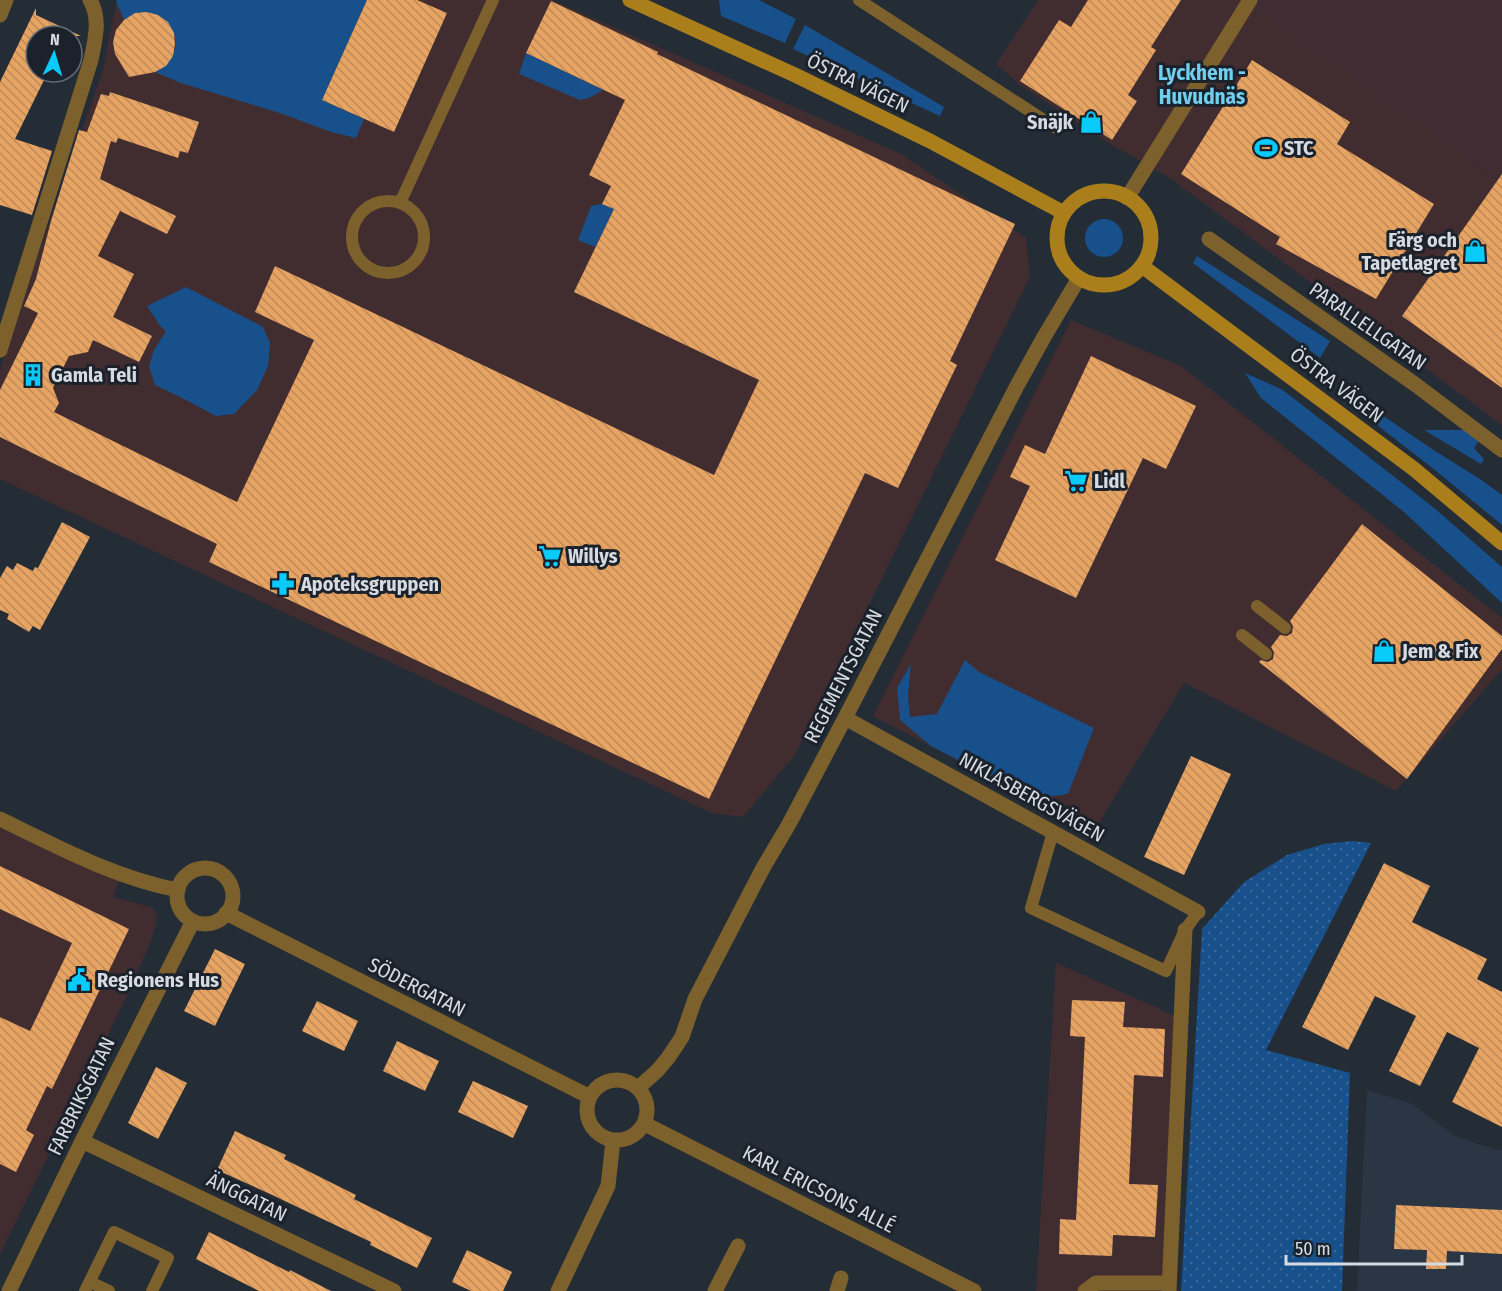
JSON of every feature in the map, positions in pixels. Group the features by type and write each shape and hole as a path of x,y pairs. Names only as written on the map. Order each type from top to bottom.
{"street":[{"path":"0,15 6,0"},
{"path":"0,350 91,60 97,28 96,16 90,0"},
{"name":"ÖSTRA VÄGEN","path":"630,0 784,70 899,126 1064,213"},
{"path":"1127,198 1250,0"},
{"path":"1093,193 1114,193 1127,198 1142,211 1150,229 1150,249 1142,266 1132,276 1119,283 1099,285 1079,278 1065,264 1059,252 1058,232 1064,213 1074,202 1093,193"},
{"name":"PARALLELLGATAN","path":"1209,239 1416,385 1502,450"},
{"name":"ÖSTRA VÄGEN","path":"1142,266 1414,469 1502,543"},
{"name":"REGEMENTSGATAN","path":"638,1088 657,1071 682,1037 695,999 763,868 845,718 1017,384 1079,278"},
{"name":"NIKLASBERGSVÄGEN","path":"845,718 1198,912"},
{"path":"0,819 93,863 134,879 178,890"},
{"path":"202,868 217,871 227,879 232,890 232,903 226,914 211,923 202,923 193,921 183,913 178,902 178,890 185,877 202,868"},
{"name":"SÖDERGATAN","path":"226,914 590,1097"},
{"name":"FARBRIKSGATAN","path":"9,1291 193,921"},
{"path":"1085,1291 1096,1284 1169,1287 1185,930"},
{"path":"611,1080 626,1081 638,1088 644,1095 648,1114 641,1129 626,1140 613,1141 597,1134 590,1125 587,1114 590,1097 599,1086 611,1080"},
{"name":"KARL ERICSONS ALLÉ","path":"645,1124 974,1291"},
{"name":"ÄNGGATAN","path":"82,1141 394,1291"},
{"path":"558,1291 608,1186 613,1141"},
{"path":"715,1291 738,1246"}],"lane":[{"path":"400,203 493,0"},
{"path":"859,0 1056,128"},
{"path":"378,202 400,203 410,208 423,227 422,249 417,259 398,272 376,271 358,257 353,247 354,224 359,214 378,202"},
{"path":"1257,606 1285,627"},
{"path":"1242,635 1266,654"},
{"path":"1053,832 1031,908 1166,971 1185,930 1198,912"},
{"path":"109,1291 88,1286 114,1232 168,1258 152,1291"}],"shaded area":[{"path":"117,0 552,0 901,154 1026,238 1030,277 795,755 743,817 712,813 0,479 0,371 17,314 103,70"},
{"path":"117,0 367,0 322,100 364,119 356,138 181,83 155,72 172,56 175,46 174,34 160,18 151,13 141,13 124,20"},
{"path":"719,0 759,0 796,19 785,43 721,16"},
{"path":"1038,0 1261,0 1255,9 1502,183 1502,425 1170,178 1114,146 1021,86 996,64"},
{"path":"1261,0 1502,0 1502,183 1254,9"},
{"path":"805,25 944,107 940,116 793,49"},
{"path":"526,53 603,90 580,100 519,74"},
{"path":"602,204 614,209 595,247 578,240 591,206"},
{"path":"1104,219 1118,224 1123,238 1118,252 1104,257 1090,252 1085,238 1090,224"},
{"path":"1197,256 1330,341 1320,358 1193,263"},
{"path":"186,287 263,327 270,343 268,366 257,390 234,414 216,416 155,385 149,366 154,350 166,331 147,306"},
{"path":"1071,320 1181,366 1502,618 1502,669 1396,791 1184,683 1094,831 873,716"},
{"path":"1245,373 1283,390 1433,507 1502,567 1502,603 1404,512 1261,398"},
{"path":"1351,394 1502,495 1502,525 1346,401"},
{"path":"1424,430 1469,430 1482,437 1474,448 1484,459 1481,464"},
{"path":"965,660 979,672 1094,728 1068,794 1033,799 931,746 900,720 897,688 911,664 908,695 910,717 937,714"},
{"path":"0,824 120,879 113,897 151,907 157,919 151,941 124,1002 0,1254"},
{"path":"1352,841 1371,843 1266,1050 1350,1073 1342,1291 1181,1291 1202,929 1244,882 1287,855 1324,844"},
{"path":"1056,963 1178,1017 1163,1291 1036,1291"},
{"path":"1367,1090 1410,1103 1457,1137 1502,1150 1502,1291 1357,1291"}],"building":[{"path":"367,0 417,0 447,13 394,132 322,100"},
{"path":"1088,0 1181,0 1151,47 1156,50 1128,95 1137,101 1112,140 1020,81 1059,20 1071,27"},
{"path":"551,1 658,52 657,54 1015,224 950,361 957,365 898,488 865,473 709,799 209,562 217,544 0,437 0,390 38,313 24,306 36,279 79,130 87,132 101,94 109,96 110,92 199,122 188,153 180,151 178,158 118,138 116,143 111,141 100,179 176,216 167,234 120,211 98,256 134,274 113,317 152,336 139,362 93,340 88,352 69,356 53,388 59,403 54,412 237,502 314,340 255,312 275,266 714,475 759,380 574,292 614,209 602,204 611,186 589,175 625,100 526,53"},
{"path":"36,8 36,15 55,24 28,24"},
{"path":"147,12 158,15 168,22 174,33 173,56 166,66 155,72 129,77 115,54 113,42 116,30 124,20 135,13"},
{"path":"24,33 24,84 42,84 15,139 52,151 32,215 0,205 0,82"},
{"path":"1252,60 1350,122 1337,144 1434,204 1376,299 1276,244 1280,237 1181,174"},
{"name":"Färg och Tapetlagret","path":"1502,174 1502,388 1402,316"},
{"name":"Lidl","path":"1091,356 1196,406 1166,469 1143,458 1076,598 995,560 1030,486 1010,477 1025,445 1045,454"},
{"path":"62,522 90,537 40,630 33,626 29,632 7,619 9,614 0,610 0,578 7,566 13,570 17,563 33,571 35,567 38,568"},
{"name":"Jem & Fix","path":"1362,524 1502,636 1502,649 1407,779 1259,662 1261,660 1268,662 1273,659 1274,652 1271,647 1280,635 1287,636 1292,633 1293,626 1290,621"},
{"path":"1191,756 1231,774 1184,875 1144,857"},
{"path":"1384,863 1430,886 1412,922 1487,959 1477,979 1502,992 1502,1127 1452,1102 1479,1048 1447,1032 1420,1086 1389,1071 1416,1016 1375,996 1348,1050 1302,1027"},
{"name":"Regionens Hus","path":"0,866 129,929 52,1089 47,1086 26,1130 34,1135 16,1172 0,1164 0,1017 30,1031 72,943 0,909"},
{"path":"215,949 245,964 215,1026 184,1011"},
{"path":"1072,1000 1125,1002 1123,1027 1165,1029 1163,1077 1134,1075 1129,1184 1158,1185 1155,1237 1113,1235 1112,1256 1059,1254 1060,1219 1076,1220 1085,1037 1070,1036"},
{"path":"317,1001 358,1021 344,1051 302,1031"},
{"path":"397,1041 439,1061 425,1091 383,1071"},
{"path":"156,1067 187,1083 158,1139 128,1123"},
{"path":"473,1081 528,1106 513,1138 458,1112"},
{"path":"235,1131 286,1155 284,1159 356,1195 354,1199 432,1238 417,1268 370,1245 371,1242 217,1170"},
{"path":"1396,1205 1502,1210 1502,1254 1447,1251 1446,1269 1426,1269 1427,1250 1394,1249"},
{"path":"209,1232 331,1291 259,1291 196,1259"},
{"path":"467,1250 512,1272 503,1291 471,1291 452,1282"}],"place":[{"name":"Snäjk","path":"1091,122"},
{"name":"STC","path":"1266,148"},
{"name":"Färg och Tapetlagret","path":"1475,251"},
{"name":"Gamla Teli","path":"33,375"},
{"name":"Lidl","path":"1076,481"},
{"name":"Willys","path":"550,556"},
{"name":"Apoteksgruppen","path":"283,584"},
{"name":"Jem & Fix","path":"1384,651"},
{"name":"Regionens Hus","path":"79,980"}],"district":[{"name":"Lyckhem - Huvudnäs","path":"1202,85"}]}
